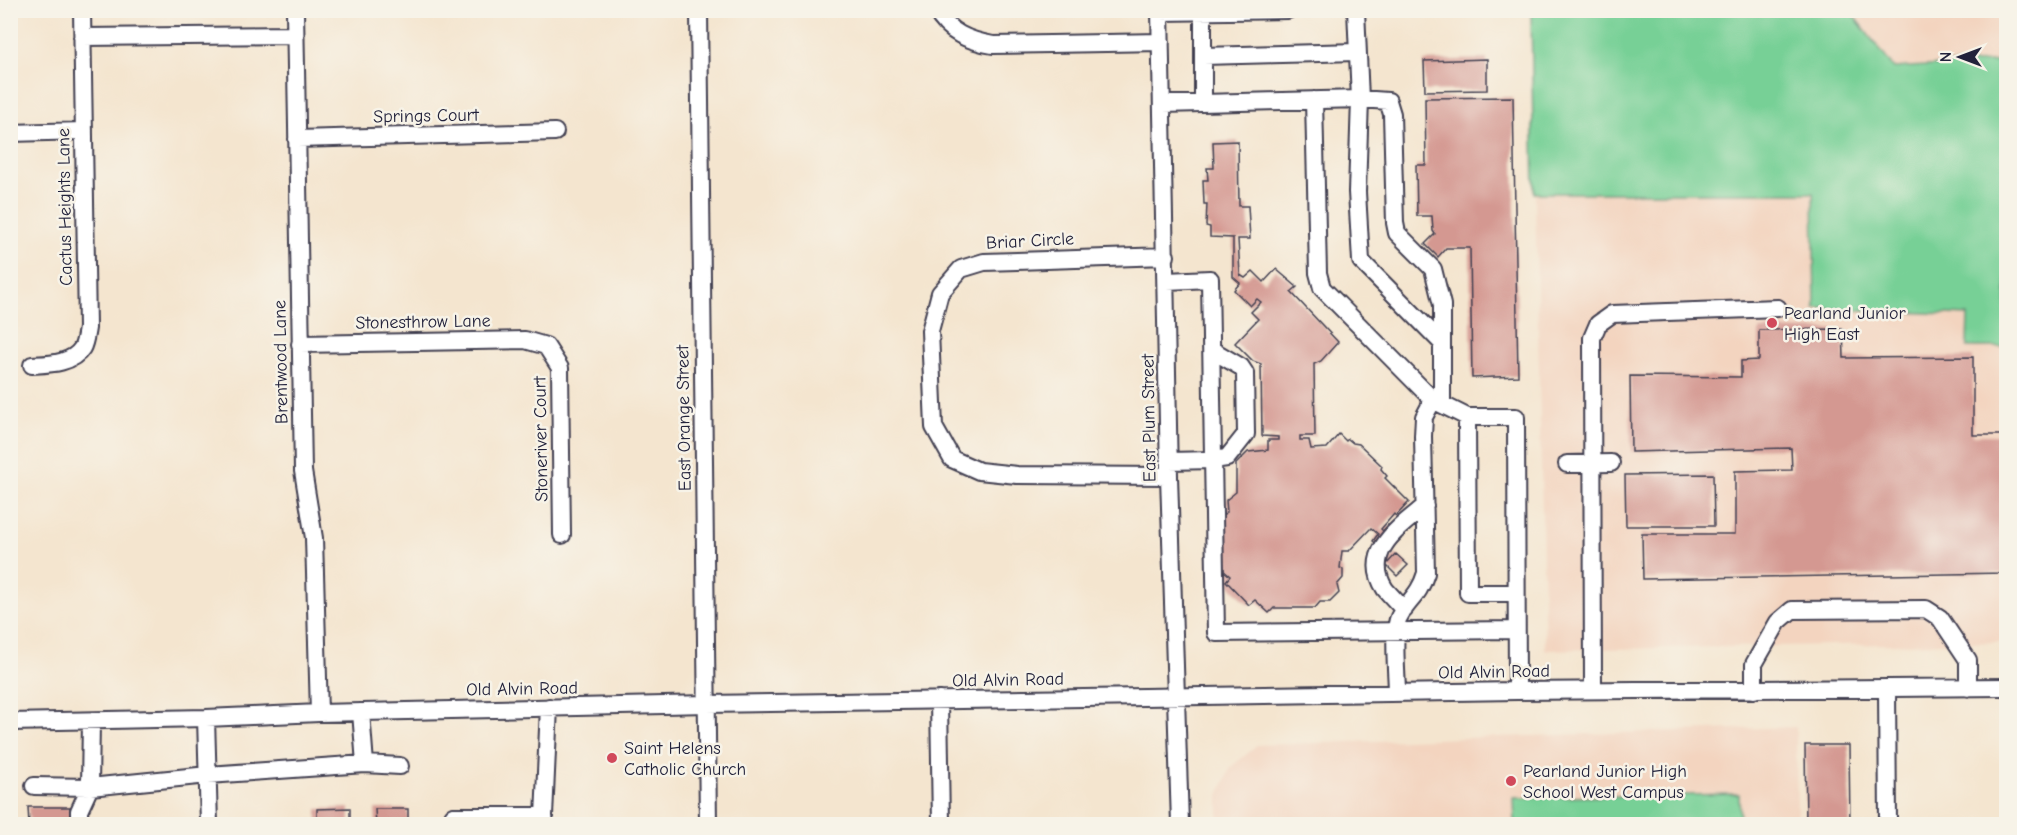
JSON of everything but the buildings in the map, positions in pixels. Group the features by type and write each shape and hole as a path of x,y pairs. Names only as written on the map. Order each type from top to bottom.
{"street":[{"name":"Cactus Heights Lane","path":"32,365 57,363 74,357 83,347 87,328 82,10"},
{"name":"Brentwood Lane","path":"295,10 303,471 314,538 319,713"},
{"name":"East Orange Street","path":"699,10 708,825"},
{"path":"936,10 941,21 959,35 975,42 993,45 1161,42"},
{"path":"1160,11 1288,10"},
{"path":"1356,10 1360,99 1357,192 1361,261 1442,343"},
{"name":"East Plum Street","path":"1160,11 1169,468 1180,825"},
{"path":"1203,12 1203,102"},
{"path":"82,37 295,35"},
{"path":"1203,56 1357,52"},
{"path":"1163,104 1360,99 1388,102 1392,114 1397,233 1434,268 1442,305 1438,402 1424,417 1426,573 1421,588 1398,618 1396,631 1397,693"},
{"path":"1314,100 1318,273 1322,288 1438,402 1467,417 1516,417 1517,691"},
{"path":"10,133 84,131"},
{"name":"Springs Court","path":"297,139 555,132"},
{"name":"Briar Circle","path":"1166,256 984,261 961,269 940,293 930,332 934,427 952,459 979,471 1017,475 1169,468 1213,460"},
{"path":"1167,281 1210,279 1216,633 1516,630"},
{"path":"1593,690 1592,338 1598,324 1612,314 1778,308"},
{"name":"Stonesthrow Lane","path":"300,344 525,340 546,346"},
{"name":"Stoneriver Court","path":"546,346 560,368 562,535"},
{"path":"1212,350 1241,367 1245,373 1246,434 1227,458 1213,460"},
{"path":"1467,417 1468,593 1516,593"},
{"path":"1567,464 1611,463"},
{"path":"1404,610 1380,579 1377,565 1379,554 1388,538 1425,506"},
{"path":"1754,690 1754,664 1778,622 1792,610 1926,609 1940,618 1968,660 1968,688"},
{"name":"Old Alvin Road","path":"19,722 707,704 1593,690 2007,687"},
{"path":"1887,688 1888,825"},
{"path":"939,700 941,825"},
{"path":"453,825 453,816 545,820 549,707"},
{"path":"361,712 365,764"},
{"path":"206,718 209,825"},
{"path":"79,825 79,811 90,787 91,720"},
{"path":"34,786 90,787 208,775 365,764 400,766"}],"shaded area":[{"name":"Pearland Junior High East","path":"1531,11 2006,11 2006,642 1545,650"},
{"name":"Pearland Junior High School West Campus","path":"1796,727 1797,824 1219,824 1219,795 1231,767 1258,745"}],"green space":[{"path":"1531,11 1850,11 1894,68 2006,61 2006,347 1967,347 1968,315 1815,308 1813,193 1534,193"},
{"path":"1739,794 1740,824 1515,824 1514,798"}],"place":[{"name":"Pearland Junior High East","path":"1772,323"},
{"name":"Saint Helens Catholic Church","path":"612,758"},
{"name":"Pearland Junior High School West Campus","path":"1511,781"}]}
